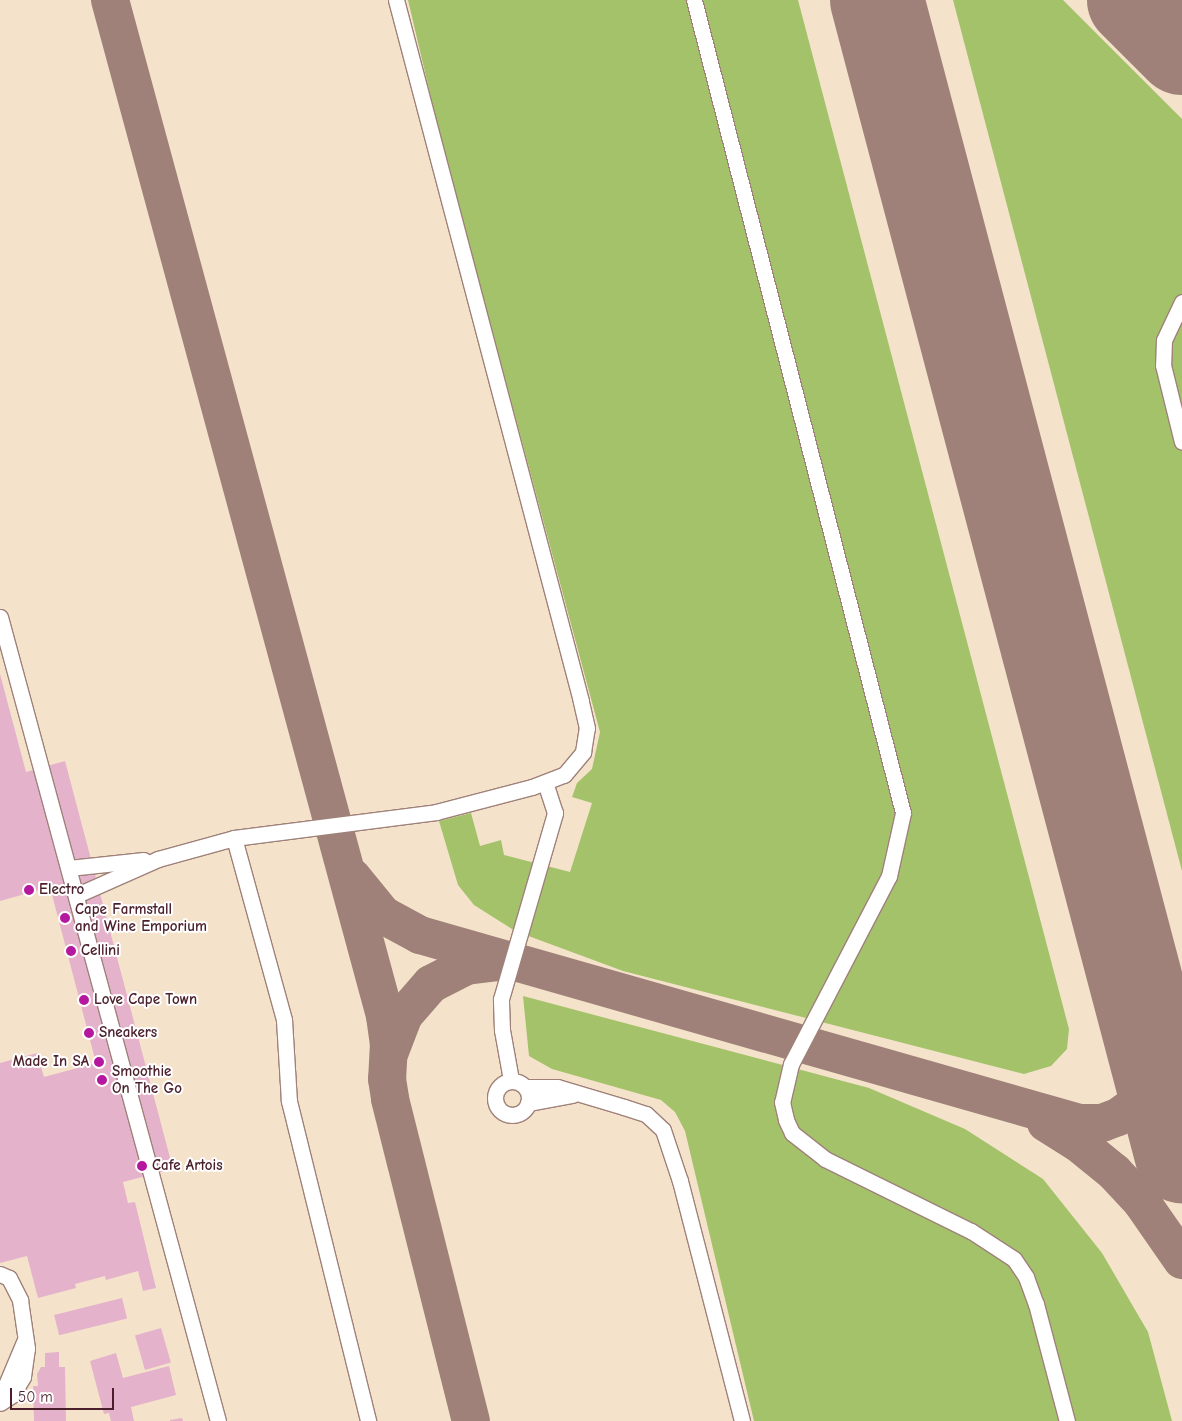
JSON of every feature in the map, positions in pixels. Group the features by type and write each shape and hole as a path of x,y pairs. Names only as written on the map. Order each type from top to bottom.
{"lane":[{"path":"69,868 158,858 234,838 436,812 545,783 564,776 580,758 587,737 585,719 396,0"},
{"path":"694,0 902,813 889,876 791,1064 782,1102 786,1120 792,1133 825,1159 971,1231 998,1246 1014,1259 1026,1277 1036,1304 1068,1421"},
{"path":"1182,302 1164,340 1162,365 1182,442"},
{"path":"0,617 77,895 218,1421"},
{"path":"528,1103 518,1084 500,1013 555,813 545,783"},
{"path":"234,838 284,1020 289,1101 368,1421"},
{"path":"77,895 158,858"},
{"path":"578,1094 528,1103 516,1114 500,1110 494,1094 500,1084 557,1087 646,1114 663,1130 680,1182 742,1421"},
{"path":"0,1274 13,1283 26,1337 27,1360 23,1377 12,1395 0,1404"},
{"path":"0,1398 26,1337"}],"green space":[{"path":"408,0 798,0 1069,1029 1067,1049 1051,1066 1024,1074 623,971 515,931 474,905 458,885 439,821 471,813 480,846 501,840 504,855 570,872 592,803 572,797 577,783 592,769 600,732 440,136"},
{"path":"953,0 1063,0 1182,119 1182,871"},
{"path":"523,996 869,1088 965,1129 1043,1179 1102,1253 1148,1332 1172,1421 754,1421 685,1131 675,1112 661,1100 552,1069 529,1056"}],"building":[{"path":"0,674 26,772 65,761 173,1169 123,1182 128,1203 135,1202 156,1288 143,1291 138,1271 106,1280 105,1276 75,1284 76,1288 38,1298 27,1256 0,1263 0,1063 37,1053 44,1077 96,1063 50,887 0,901"},
{"path":"122,1298 127,1318 59,1335 54,1315"},
{"path":"161,1328 171,1363 145,1370 135,1335"},
{"path":"59,1352 59,1367 65,1367 66,1421 34,1421 33,1386 38,1386 37,1374 41,1367 45,1367 45,1353"},
{"path":"116,1353 123,1378 169,1366 176,1395 131,1407 134,1421 111,1421 109,1413 104,1414 90,1361"},
{"path":"182,1418 183,1421 170,1421 170,1420"}],"taxiway":[{"path":"110,0 385,1016 389,1043 387,1079 390,1099 471,1421"},
{"path":"352,877 383,915 420,935 1079,1123 1102,1123 1118,1117 1136,1104 1148,1085 1152,1054 1137,985"},
{"path":"389,1054 404,1015 431,984 466,966 501,962"},
{"path":"1155,1046 1166,1078 1182,1107"},
{"path":"1046,1123 1077,1142 1114,1172 1141,1201 1182,1260"}],"runway":[{"path":"877,0 1182,1156"},
{"path":"1134,0 1182,48"}],"place":[{"name":"Electro","path":"29,890"},
{"name":"Cape Farmstall and Wine Emporium","path":"65,918"},
{"name":"Cellini","path":"71,951"},
{"name":"Love Cape Town","path":"84,1000"},
{"name":"Sneakers","path":"89,1033"},
{"name":"Made In SA","path":"99,1062"},
{"name":"Smoothie On The Go","path":"102,1080"},
{"name":"Cafe Artois","path":"142,1166"}]}
